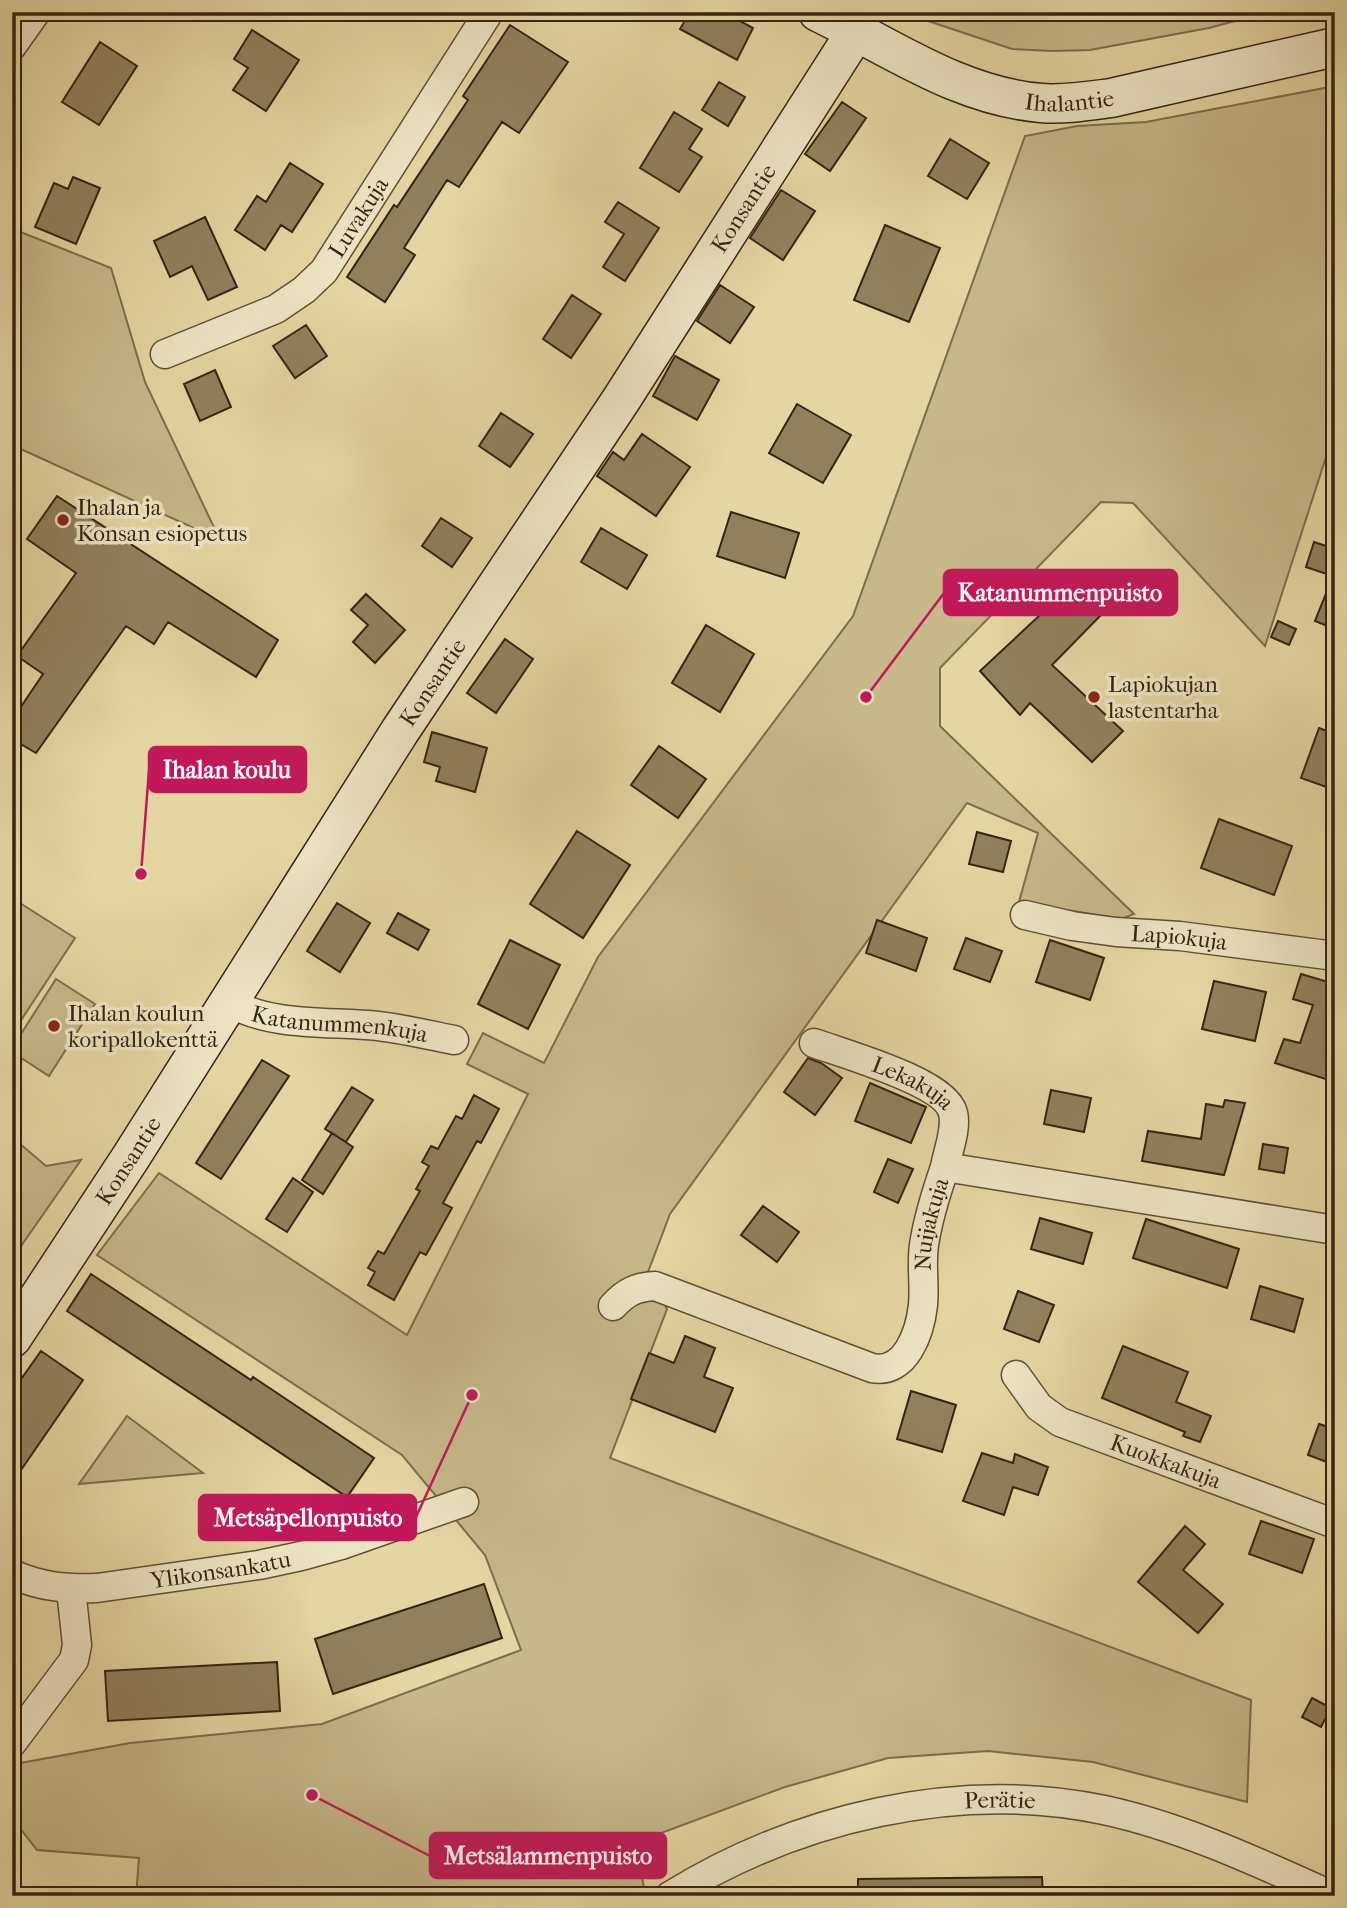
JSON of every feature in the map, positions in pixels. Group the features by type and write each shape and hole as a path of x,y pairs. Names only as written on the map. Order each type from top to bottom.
{"street":[{"path":"12,46 36,12"},
{"name":"Luvakuja","path":"165,354 276,309 304,290 324,271 489,12"},
{"name":"Ihalantie","path":"818,12 862,21 942,77 976,90 1042,103 1077,103 1111,98 1335,47"},
{"name":"Konsantie","path":"12,1338 131,1157 400,731 621,400 862,21"},
{"name":"Lapiokuja","path":"1025,915 1094,929 1180,936 1335,956"},
{"name":"Katanummenkuja","path":"229,1002 243,1010 263,1015 379,1026 454,1040"},
{"name":"Lekakuja","path":"814,1043 923,1083 946,1099 953,1111 954,1125 944,1167"},
{"name":"Nuijakuja","path":"613,1306 623,1295 638,1287 655,1286 872,1368 892,1368 902,1360 918,1329 923,1304 923,1249 929,1216 944,1167 1335,1230"},
{"name":"Kuokkakuja","path":"1016,1375 1039,1407 1060,1422 1335,1524"},
{"name":"Ylikonsankatu","path":"12,1574 33,1583 71,1589 97,1588 259,1565 341,1545 464,1502"},
{"path":"12,1743 74,1660 77,1645 71,1589"},
{"name":"Perätie","path":"670,1896 782,1839 839,1822 891,1811 980,1798 1023,1799 1104,1810 1178,1832 1333,1896"}],"shaded area":[{"path":"901,12 1268,12 1209,28 1090,50 1052,51 1012,49"},
{"path":"1335,86 1335,443 1327,454 1265,646 1133,503 1101,502 940,668 940,726 1134,914 1121,919 1019,902 1038,833 967,803 670,1214 648,1272 667,1309 610,1458 1251,1700 1247,1802 1093,1762 988,1751 888,1758 785,1787 637,1842 645,1896 136,1896 139,1858 37,1850 12,1818 12,1767 15,1764 130,1743 322,1724 521,1650 485,1555 402,1455 97,1255 159,1173 407,1335 528,1094 467,1064 483,1033 544,1063 598,957 853,616 1025,136 1077,126 1146,122"},
{"path":"13,229 111,268 145,382 220,540 12,445"},
{"path":"12,898 75,938 12,1034"},
{"name":"Ihalan koulun koripallokenttä","path":"56,979 95,1004 49,1076 12,1052 12,1048"},
{"path":"12,1137 46,1166 81,1160 12,1259"},
{"path":"127,1416 203,1473 79,1484"}],"building":[{"path":"690,12 723,12 753,28 737,60 680,29"},
{"path":"510,25 568,62 519,133 502,122 459,187 447,180 404,248 415,255 385,302 347,277 468,100 463,96"},
{"path":"252,30 299,60 266,111 233,90 248,68 234,59"},
{"path":"100,42 137,66 99,125 62,102"},
{"path":"719,82 745,97 728,126 702,110"},
{"path":"842,102 866,118 830,171 805,154"},
{"path":"674,112 702,129 689,149 702,157 679,192 640,168"},
{"path":"950,139 989,163 967,199 928,176"},
{"path":"290,163 323,184 292,232 281,225 265,250 235,230 257,196 266,202"},
{"path":"73,177 100,188 76,244 35,227 54,183 68,189"},
{"path":"781,190 815,211 783,260 750,238"},
{"path":"618,202 659,228 625,281 603,267 624,234 605,222"},
{"path":"205,217 237,287 208,300 192,266 170,277 154,241"},
{"path":"885,225 940,248 909,322 854,300"},
{"path":"720,285 754,307 730,343 697,321"},
{"path":"572,295 601,314 571,358 543,339"},
{"path":"306,325 327,356 295,378 273,346"},
{"path":"675,356 719,380 697,420 653,396"},
{"path":"215,370 231,407 200,421 184,384"},
{"path":"797,404 851,435 823,483 769,453"},
{"path":"501,413 533,434 510,467 479,446"},
{"path":"642,434 690,467 656,516 597,476 613,452 624,460"},
{"path":"57,496 278,640 256,677 168,622 154,644 126,626 36,753 12,739 12,720 43,674 17,656 76,573 27,539"},
{"path":"731,512 799,533 785,578 717,556"},
{"path":"441,518 472,538 452,567 422,546"},
{"path":"601,528 647,555 627,589 581,562"},
{"path":"1314,542 1335,549 1335,629 1315,621 1333,576 1306,567"},
{"path":"1070,587 1102,614 1052,665 1123,731 1092,762 1030,703 1020,715 980,671"},
{"path":"366,594 405,630 375,663 353,642 368,625 351,610"},
{"path":"1278,621 1296,629 1289,645 1271,637"},
{"path":"706,625 754,654 720,712 672,683"},
{"path":"505,639 533,659 496,713 467,693"},
{"path":"1319,728 1335,734 1335,790 1301,778"},
{"path":"432,732 487,748 475,792 436,781 440,767 424,762"},
{"path":"659,746 706,779 678,818 631,785"},
{"path":"1219,819 1292,846 1274,895 1201,868"},
{"path":"577,831 630,865 583,938 530,904"},
{"path":"977,832 1011,841 1003,872 969,864"},
{"path":"337,903 370,923 340,972 307,951"},
{"path":"398,913 429,930 418,950 387,933"},
{"path":"877,920 927,938 916,971 866,953"},
{"path":"966,938 1002,951 990,982 954,969"},
{"path":"510,940 560,965 528,1029 478,1004"},
{"path":"1050,940 1104,958 1090,1000 1036,982"},
{"path":"1301,974 1335,984 1335,1082 1275,1063 1284,1039 1300,1043 1313,1005 1293,999"},
{"path":"1214,981 1266,992 1255,1041 1202,1029"},
{"path":"808,1058 821,1063 842,1078 815,1115 784,1092"},
{"path":"262,1060 289,1076 221,1179 196,1163"},
{"path":"870,1083 926,1107 911,1143 855,1121"},
{"path":"352,1087 373,1100 346,1142 325,1129"},
{"path":"1051,1090 1091,1098 1084,1132 1044,1124"},
{"path":"474,1095 499,1109 481,1143 477,1141 443,1203 452,1208 426,1255 420,1252 394,1300 368,1285 375,1272 368,1268 378,1251 384,1254 420,1191 416,1189 429,1166 422,1162 431,1146 438,1149 456,1116 462,1119"},
{"path":"1225,1100 1245,1103 1224,1175 1142,1161 1148,1131 1201,1139 1206,1104 1223,1107"},
{"path":"332,1133 353,1147 323,1194 302,1180"},
{"path":"1263,1144 1288,1148 1284,1173 1259,1169"},
{"path":"888,1159 913,1169 898,1203 874,1192"},
{"path":"293,1178 313,1192 287,1232 266,1219"},
{"path":"763,1206 799,1232 777,1262 741,1235"},
{"path":"1040,1218 1092,1233 1083,1264 1031,1249"},
{"path":"1146,1219 1239,1249 1227,1288 1133,1258"},
{"path":"91,1274 374,1458 347,1497 67,1311"},
{"path":"1260,1286 1303,1299 1294,1332 1251,1319"},
{"path":"1018,1291 1054,1305 1039,1342 1004,1329"},
{"path":"685,1336 715,1348 704,1377 733,1388 715,1432 631,1399 649,1353 674,1363"},
{"path":"1123,1346 1188,1372 1176,1402 1211,1416 1200,1442 1183,1436 1185,1432 1102,1398"},
{"path":"41,1351 83,1380 12,1483 12,1392"},
{"path":"911,1391 956,1405 942,1452 897,1439"},
{"path":"1319,1424 1335,1429 1335,1465 1308,1455"},
{"path":"982,1453 1013,1463 1015,1454 1048,1467 1038,1495 1013,1487 1004,1515 963,1501"},
{"path":"1261,1521 1314,1539 1302,1573 1249,1554"},
{"path":"1185,1526 1205,1544 1183,1570 1223,1604 1198,1633 1138,1582"},
{"path":"484,1584 502,1638 333,1694 315,1639"},
{"path":"277,1662 280,1711 108,1721 105,1671"},
{"path":"1312,1698 1331,1708 1321,1727 1302,1717"},
{"path":"1042,1877 1043,1896 858,1896 858,1879"}],"place":[{"name":"Ihalan ja Konsan esiopetus","path":"63,520"},
{"name":"Katanummenpuisto","path":"866,697"},
{"name":"Lapiokujan lastentarha","path":"1094,697"},
{"name":"Ihalan koulu","path":"141,874"},
{"name":"Ihalan koulun koripallokenttä","path":"54,1026"},
{"name":"Metsäpellonpuisto","path":"472,1395"},
{"name":"Metsälammenpuisto","path":"312,1795"}]}
